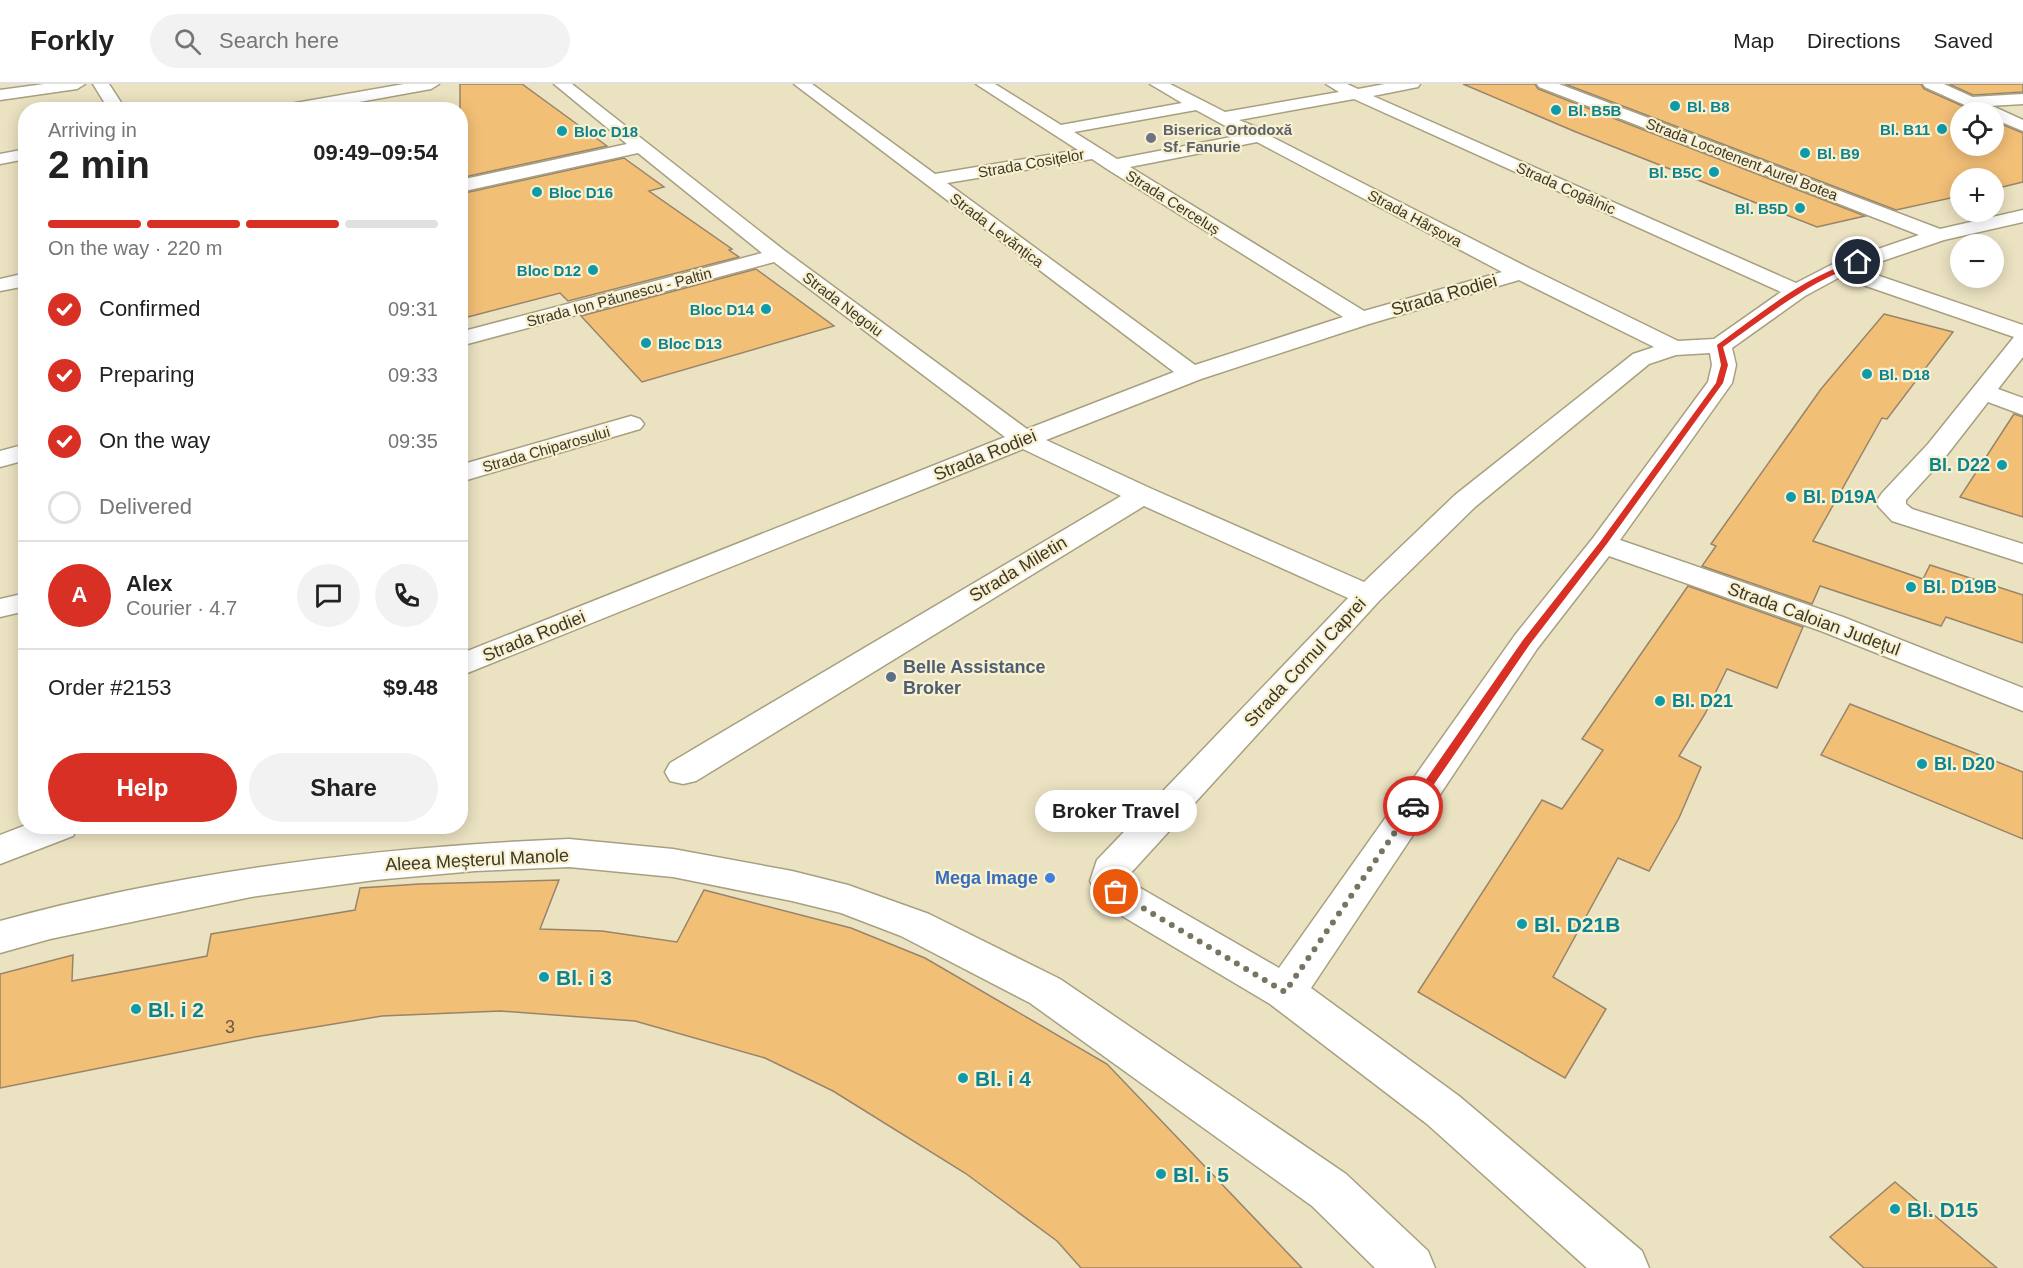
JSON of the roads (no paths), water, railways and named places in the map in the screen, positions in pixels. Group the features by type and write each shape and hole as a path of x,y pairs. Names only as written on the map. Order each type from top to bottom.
{"street":[{"path":"0,95 77,84"},
{"path":"101,84 113,102"},
{"path":"329,102 431,84"},
{"name":"Strada Negoiu","path":"562,84 778,255 1024,439 1142,495"},
{"name":"Strada Levănțica","path":"802,84 1192,374"},
{"name":"Strada Cerceluș","path":"984,84 1361,319"},
{"name":"Strada Hârșova","path":"1158,84 1262,136 1521,273 1674,348"},
{"name":"Strada Cogâlnic","path":"1335,84 1797,291"},
{"path":"1225,117 1412,84"},
{"name":"Strada Locotenent Aurel Botea","path":"1545,84 1938,236"},
{"path":"1931,84 1972,102 2023,99"},
{"name":"Strada Cosițelor","path":"1059,130 1199,105"},
{"path":"2004,117 2023,126"},
{"path":"1113,165 1262,136"},
{"path":"468,184 640,147"},
{"name":"Strada Cosițelor","path":"932,180 1094,153"},
{"path":"0,159 18,156"},
{"path":"1674,348 1720,346 1797,291 1838,269 1938,236 2023,216"},
{"name":"Strada Ion Păunescu - Paltin","path":"468,337 778,255"},
{"path":"1838,269 2023,333"},
{"name":"Strada Rodiei","path":"468,663 1024,439 1192,374 1361,319 1521,273"},
{"path":"0,285 18,281"},
{"path":"2023,341 1937,450 1892,499 1892,506 1902,514 2023,554"},
{"path":"1624,1268 1443,1110 1285,992 1526,642 1603,544 1720,383 1724,365 1720,346"},
{"name":"Strada Cornul Caprei","path":"1285,992 1116,892 1109,881 1111,870 1368,595 1465,501 1641,358 1674,348"},
{"path":"1983,392 2023,407"},
{"name":"Strada Chiparosului","path":"468,472 631,424"},
{"path":"0,459 18,454"},
{"path":"1142,495 1368,595"},
{"name":"Strada Miletin","path":"683,772 1142,495"},
{"name":"Strada Caloian Județul","path":"1603,544 1832,624 2023,700"},
{"path":"0,609 18,604"},
{"path":"0,850 40,834"},
{"name":"Aleea Meșterul Manole","path":"0,937 50,922 251,882 453,858 569,853 673,863 730,872 848,900 915,925 1045,991 1329,1190 1410,1268"}],"place":[{"name":"Bl. B8","path":"1675,106"},
{"name":"Bl. B5B","path":"1556,110"},
{"name":"Bl. B11","path":"1942,129"},
{"name":"Bloc D18","path":"562,131"},
{"name":"Biserica Ortodoxă Sf. Fanurie","path":"1151,138"},
{"name":"Bl. B9","path":"1805,153"},
{"name":"Bl. B5C","path":"1714,172"},
{"name":"Bloc D16","path":"537,192"},
{"name":"Bl. B5D","path":"1800,208"},
{"name":"Bloc D12","path":"593,270"},
{"name":"Bloc D14","path":"766,309"},
{"name":"Bloc D13","path":"646,343"},
{"name":"Bl. D18","path":"1867,374"},
{"name":"Bl. D22","path":"2002,465"},
{"name":"Bl. D19A","path":"1791,497"},
{"name":"Bl. D19B","path":"1911,587"},
{"name":"Belle Assistance Broker","path":"891,677"},
{"name":"Bl. D21","path":"1660,701"},
{"name":"Bl. D20","path":"1922,764"},
{"name":"Mega Image","path":"1050,878"},
{"name":"Broker Travel","path":"1116,892"},
{"name":"Bl. D21B","path":"1522,924"},
{"name":"Bl. i 3","path":"544,977"},
{"name":"Bl. i 2","path":"136,1009"},
{"name":"Bl. i 4","path":"963,1078"},
{"name":"Bl. i 5","path":"1161,1174"},
{"name":"Bl. D15","path":"1895,1209"}]}
